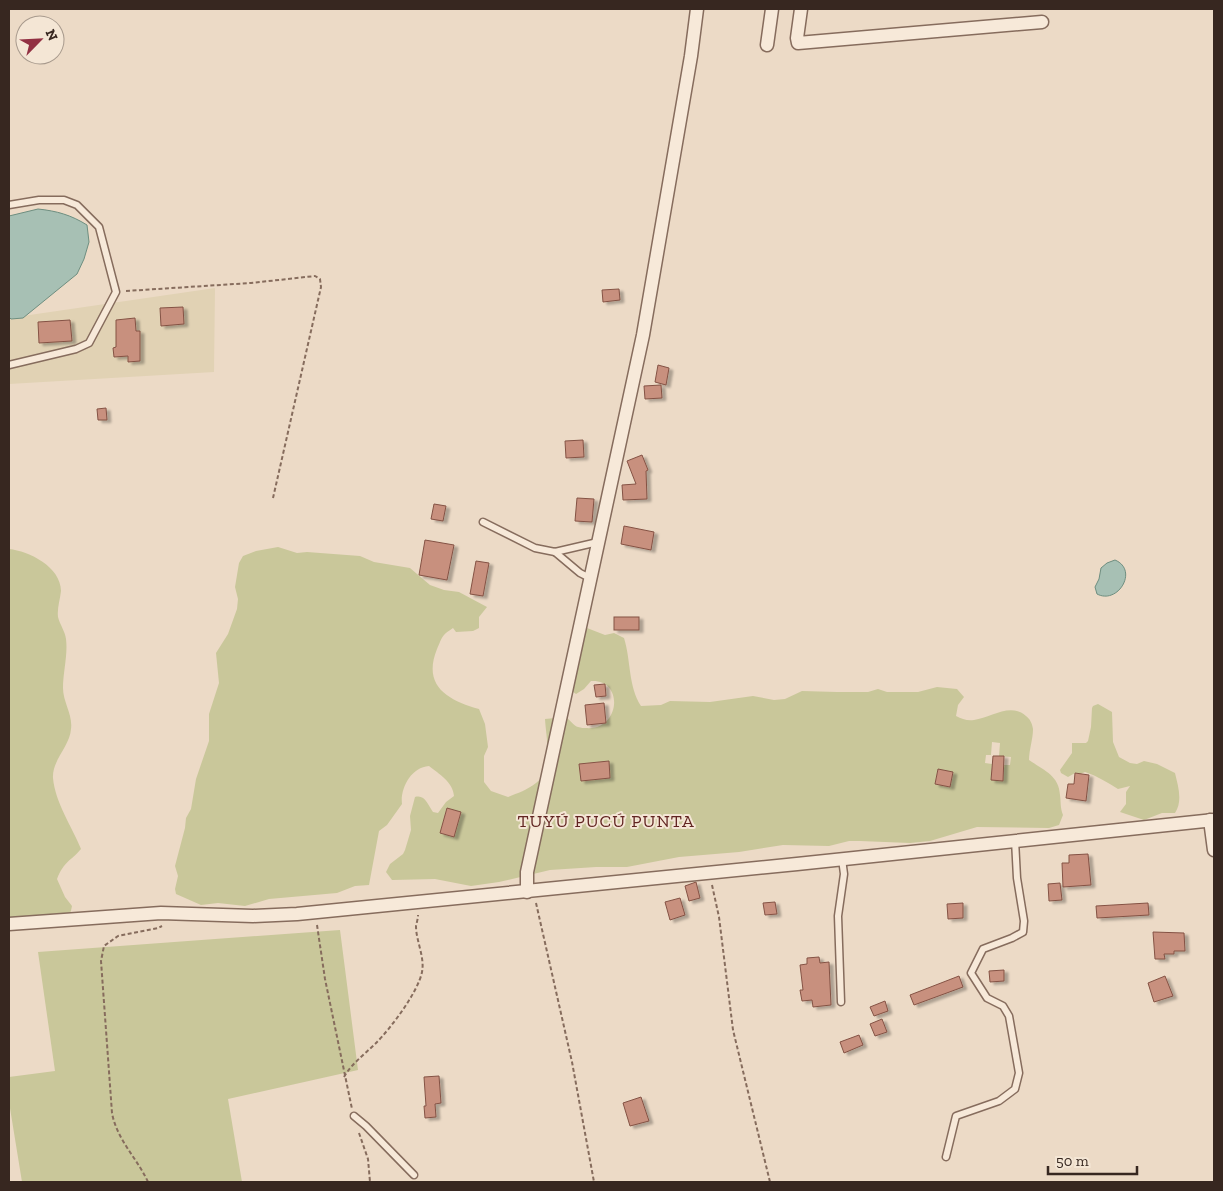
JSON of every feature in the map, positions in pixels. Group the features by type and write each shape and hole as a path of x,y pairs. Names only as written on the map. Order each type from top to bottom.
{"street":[{"path":"530,891 527,872 642,335 691,56 697,9"},
{"path":"766,45 772,9"},
{"path":"801,9 798,43 1042,22"},
{"path":"9,924 161,913 253,916 318,912 1212,820 1214,850"}],"lane":[{"path":"9,205 38,200 64,200 77,205 99,227 116,292 90,343 76,349 9,365"},
{"path":"483,522 535,548 555,552 598,542"},
{"path":"555,552 590,578"},
{"path":"946,1157 956,1116 999,1101 1015,1089 1019,1073 1009,1016 1003,1006 987,998 971,973 983,949 1023,932 1024,921 1017,878 1015,840"},
{"path":"841,1002 838,916 844,874 842,859"},
{"path":"354,1116 414,1175"}],"path":[{"path":"116,292 251,283 315,276 320,279 321,287 273,498"},
{"path":"710,873 719,917 733,1030 770,1182"},
{"path":"530,891 572,1062 594,1182"},
{"path":"344,1077 353,1064 378,1041 394,1022 420,980 423,971 416,927 419,914 426,902"},
{"path":"318,912 317,928 344,1077 368,1159 370,1182"},
{"path":"148,1182 144,1172 115,1128 112,1113 102,961 104,946 108,942 118,936 158,928 168,922 174,914"}],"shaded area":[{"path":"38,209 64,214 87,225 89,242 77,274 23,318 11,319 9,317 9,216"},
{"path":"215,288 214,372 9,384 9,318"},
{"path":"278,547 297,553 360,556 374,562 410,568 430,585 444,590 459,592 487,607 479,617 479,628 473,631 456,632 453,628 444,635 433,662 433,673 441,690 448,696 479,709 485,724 488,747 484,756 484,782 491,791 508,797 533,785 542,777 548,753 545,719 566,717 576,726 586,728 597,727 606,722 611,714 614,705 613,696 609,688 602,683 591,681 576,694 568,688 579,633 587,628 605,635 614,633 624,638 634,690 641,706 661,705 670,701 710,702 753,696 774,700 785,699 802,691 868,692 878,689 887,692 918,692 937,687 957,689 964,697 958,705 956,716 965,720 980,719 1000,712 1014,710 1020,712 1029,718 1033,729 1029,760 1057,782 1063,815 1059,825 1049,828 977,827 930,841 910,843 849,841 829,846 783,845 739,852 679,857 627,867 550,870 499,882 471,886 435,879 392,880 386,872 390,864 403,854 405,850 411,830 410,816 415,797 418,796 424,799 433,812 438,813 446,802 454,796 448,782 429,766 417,770 408,780 403,792 402,804 387,825 379,831 369,885 355,886 337,893 269,899 245,906 218,903 201,905 176,894 175,889 178,876 175,866 186,818 191,809 196,779 209,741 209,714 219,683 216,653 228,634 237,609 238,599 235,587 239,563 243,556 256,551","holes":["992,742 1000,743 999,756 1011,757 1010,765 1004,765 1003,780 991,780 992,764 985,763 986,755 991,755","608,761 610,778 581,781 579,764","938,769 953,773 950,787 935,784","447,808 461,813 454,837 440,833"]},
{"path":"9,549 26,553 42,562 50,568 60,582 61,591 58,617 65,636 66,645 63,693 71,724 68,741 55,765 53,778 60,805 81,849 65,865 57,879 65,897 72,906 70,915 9,921"},
{"path":"1115,560 1122,565 1125,571 1123,585 1112,595 1097,594 1095,587 1101,568"},
{"path":"1098,704 1112,712 1113,742 1119,757 1130,763 1137,764 1144,761 1157,764 1175,773 1179,804 1175,813 1162,813 1144,820 1120,812 1126,804 1126,792 1130,786 1118,789 1102,779 1085,772 1075,773 1068,777 1061,773 1060,770 1072,753 1072,743 1086,743 1088,741 1092,708"},
{"path":"340,930 358,1070 228,1099 242,1182 22,1182 9,1102 9,1077 55,1071 38,952"}],"building":[{"path":"619,289 620,300 603,302 602,290"},
{"path":"183,307 184,324 161,326 160,308"},
{"path":"135,318 136,331 140,331 140,361 128,362 128,356 114,357 116,320"},
{"path":"70,320 72,341 39,343 38,322"},
{"path":"658,365 669,368 666,385 655,382"},
{"path":"661,385 662,398 645,399 644,386"},
{"path":"106,408 107,420 98,420 97,409"},
{"path":"583,440 584,457 566,458 565,441"},
{"path":"642,455 648,470 646,471 647,499 623,500 622,485 636,484 627,461"},
{"path":"577,498 594,499 592,522 575,521"},
{"path":"434,504 446,506 443,521 431,519"},
{"path":"624,526 654,532 651,550 621,544"},
{"path":"425,540 454,545 447,580 419,575"},
{"path":"476,561 489,563 483,596 470,594"},
{"path":"614,617 639,617 639,630 614,630"},
{"path":"605,684 606,696 596,697 594,685"},
{"path":"604,703 606,723 587,725 585,705"},
{"path":"993,756 1004,756 1003,781 991,780"},
{"path":"609,761 610,778 581,781 579,764"},
{"path":"938,769 953,772 950,787 935,784"},
{"path":"1075,773 1089,775 1086,801 1066,798 1068,784 1074,784"},
{"path":"447,808 461,812 454,837 440,833"},
{"path":"1088,854 1091,885 1063,887 1062,863 1069,863 1069,855"},
{"path":"696,882 700,898 689,901 685,886"},
{"path":"1060,883 1062,900 1049,901 1048,884"},
{"path":"680,898 685,915 670,920 665,902"},
{"path":"775,902 777,914 765,915 763,903"},
{"path":"963,903 963,918 948,919 947,904"},
{"path":"1148,903 1149,915 1097,918 1096,906"},
{"path":"1153,932 1184,933 1185,951 1174,951 1174,954 1164,954 1165,959 1155,959"},
{"path":"819,957 820,963 829,962 831,1005 813,1007 812,1000 802,1001 800,990 803,990 800,965 807,964 807,958"},
{"path":"1004,970 1004,981 990,982 989,971"},
{"path":"959,976 963,987 914,1005 910,995"},
{"path":"1165,976 1173,996 1154,1002 1148,983"},
{"path":"885,1001 888,1011 874,1016 870,1007"},
{"path":"882,1019 887,1032 875,1036 870,1024"},
{"path":"859,1035 863,1045 844,1053 840,1042"},
{"path":"439,1076 441,1103 435,1104 436,1117 425,1118 424,1077"},
{"path":"641,1097 649,1121 630,1126 623,1103"}],"district":[{"name":"TUYÚ PUCÚ PUNTA","path":"606,821"}]}
